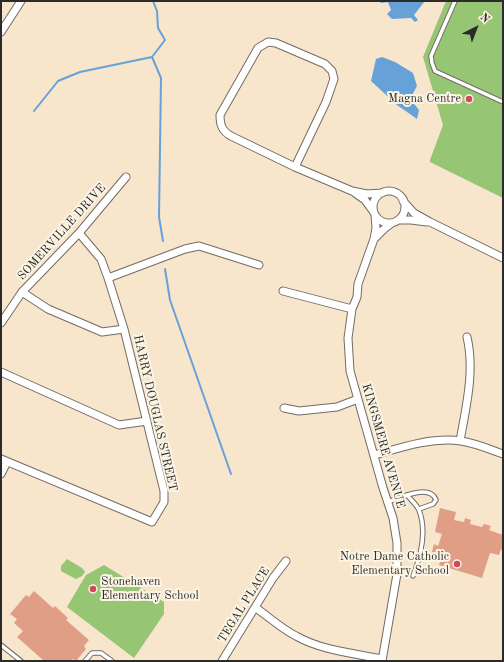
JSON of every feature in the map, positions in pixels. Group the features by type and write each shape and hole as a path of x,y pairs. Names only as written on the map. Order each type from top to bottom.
{"street":[{"path":"1,32 21,1"},
{"path":"295,167 326,102 334,79 329,67 321,62 276,43 268,42 258,48 220,115 223,131 226,134 295,167 352,191 366,194 389,191 396,193 414,213 503,258"},
{"name":"SOMERVILLE DRIVE","path":"1,323 22,292 79,233 126,177"},
{"path":"352,191 365,200 374,213 383,222 411,220 430,222"},
{"path":"374,213 375,200 382,193"},
{"path":"395,221 404,213 405,207 403,201"},
{"name":"KINGSMERE AVENUE","path":"374,213 376,228 374,239 358,284 352,309 348,338 350,371 393,518 398,557 397,574 382,660"},
{"name":"KINGSMERE AVENUE","path":"374,239 395,221"},
{"name":"HARRY DOUGLAS STREET","path":"4,460 152,522 164,502 164,491 147,420 124,329 108,278 101,259 79,233"},
{"path":"108,278 185,249 199,246 259,266"},
{"path":"283,291 352,309"},
{"path":"22,292 48,309 102,332 124,329"},
{"path":"460,441 471,361 471,351 467,337"},
{"path":"1,372 119,425 147,420"},
{"path":"284,408 299,411 336,407 358,399"},
{"path":"375,456 402,447 424,442 460,441 485,447 503,454"},
{"path":"1,474 4,460"},
{"name":"TEGAL PLACE","path":"222,661 256,608 273,578 286,561"},
{"path":"256,608 303,640 324,648 382,660"}],"lane":[{"path":"455,1 432,56 432,63 435,71 503,102"},
{"path":"388,502 418,491 433,495 435,497 436,500 433,504 419,509"},
{"path":"407,496 419,509 423,532 419,562 413,576"},
{"path":"1,645 21,661"},
{"path":"85,661 92,653 101,653 112,661"}],"green space":[{"name":"Magna Centre","path":"446,1 503,1 503,198 430,162 443,125 423,57"},
{"path":"67,559 82,568 85,572 82,576 76,579 61,571 61,566"},
{"path":"104,565 164,602 164,614 134,658 67,607 86,575"}],"water":[{"path":"380,1 425,1 414,15 418,20 415,22 411,18 392,19 387,14 391,10 388,2 381,3"},
{"path":"382,57 395,62 413,73 417,86 410,99 419,110 417,119 397,105 371,81 376,59"}],"building":[{"path":"440,508 456,512 454,520 464,522 465,518 471,520 470,524 482,527 484,524 491,526 489,530 503,535 503,551 501,549 499,555 490,553 482,578 439,565 440,562 430,560 434,544 438,546 442,534 435,532"},
{"path":"34,591 53,608 55,606 68,618 66,620 89,640 84,646 86,649 76,661 73,659 71,661 44,661 17,637 23,631 14,623 17,619 10,614 26,595 29,597"}],"waterway":[{"path":"34,111 58,81 80,72 152,57 165,40 158,28 157,11 153,1"},
{"path":"152,57 161,78 159,217 163,241"},
{"path":"165,269 170,300 231,474"}],"place":[{"name":"Magna Centre","path":"469,99"},
{"name":"Notre Dame Catholic Elementary School","path":"457,564"},
{"name":"Stonehaven Elementary School","path":"93,589"}]}
